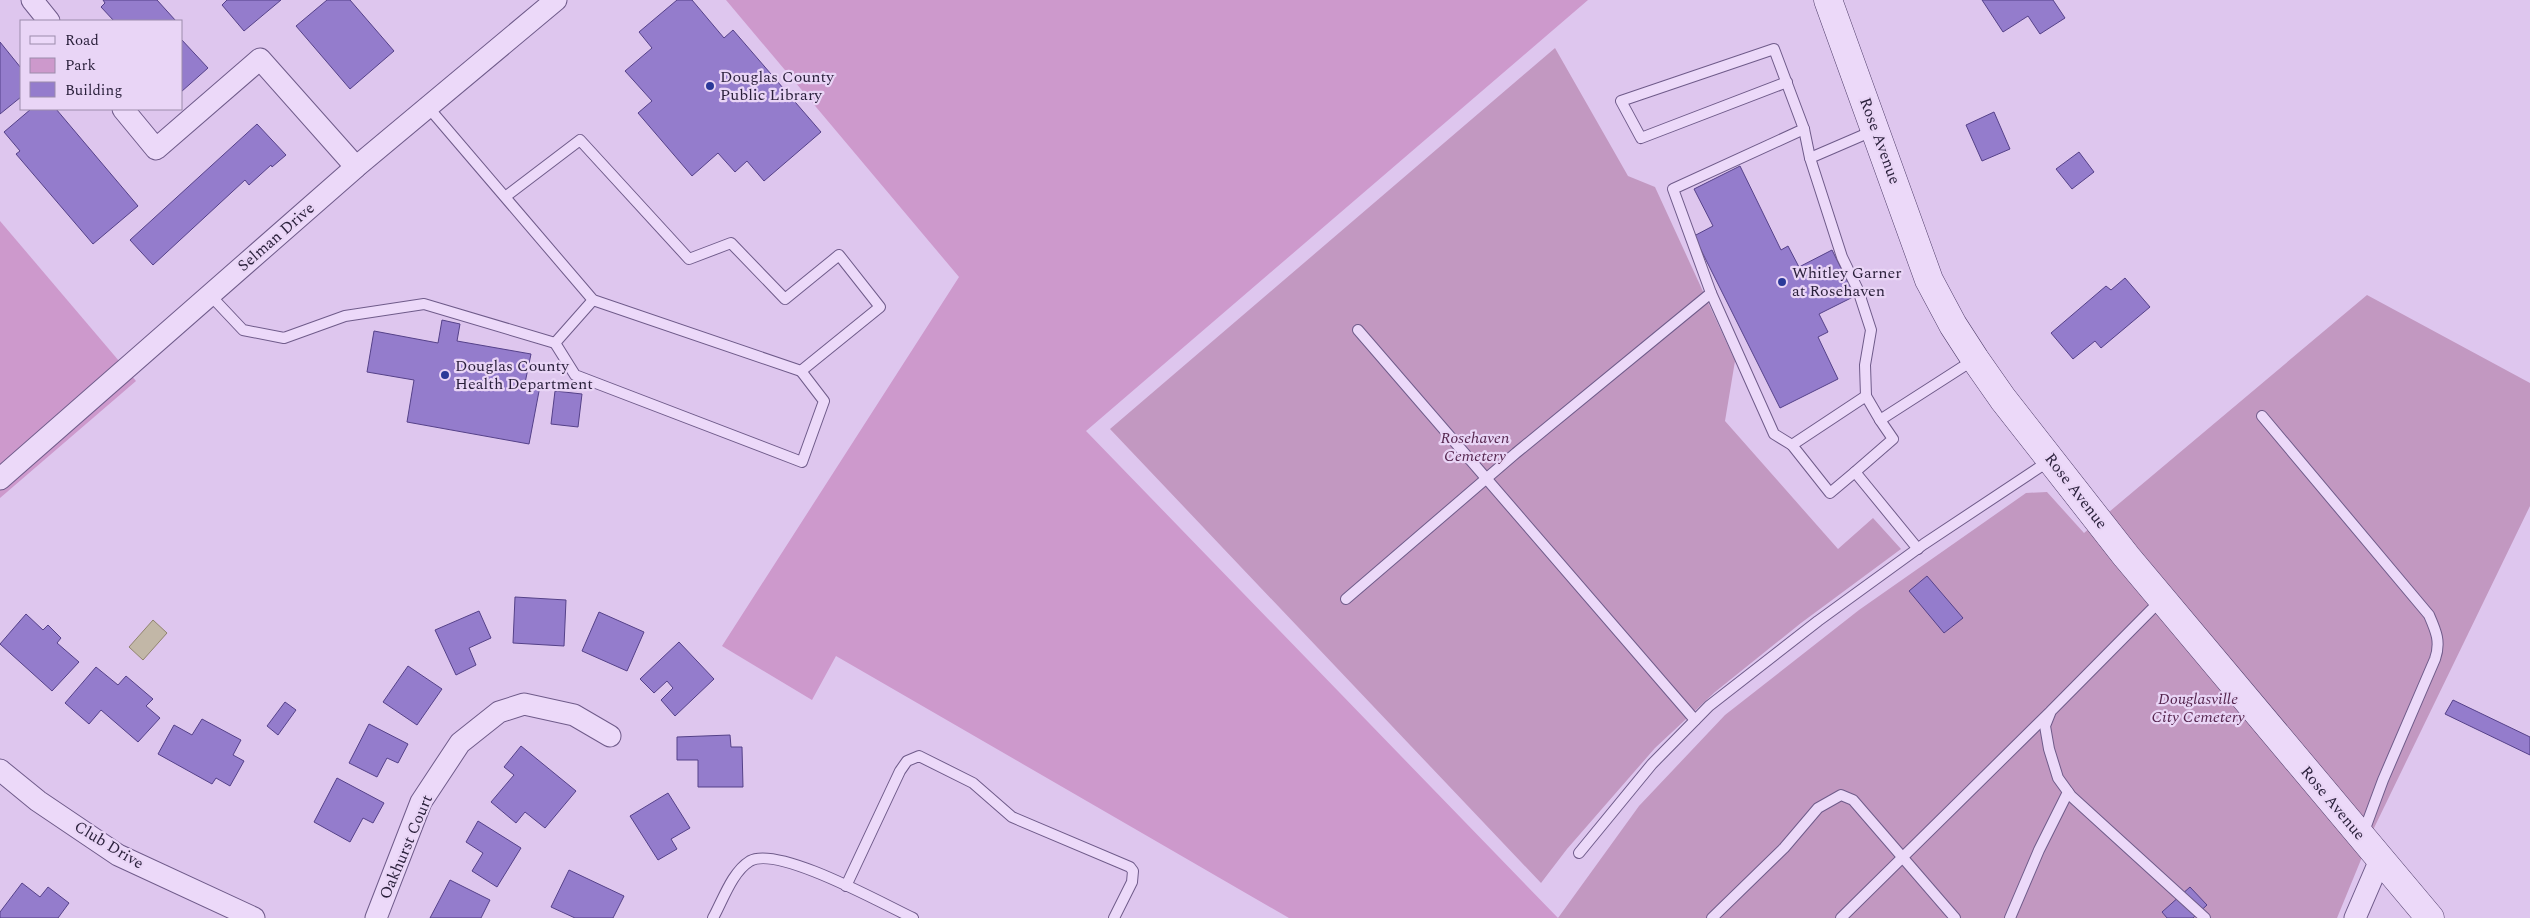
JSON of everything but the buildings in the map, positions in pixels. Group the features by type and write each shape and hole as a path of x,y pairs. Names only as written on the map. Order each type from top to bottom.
{"street":[{"path":"32,0 48,20"},
{"name":"Selman Drive","path":"0,479 356,167 556,0"},
{"name":"Rose Avenue","path":"1828,0 1929,280 1976,359 2003,399 2052,459 2126,556 2430,918"},
{"path":"124,110 156,149 260,59 356,167"},
{"name":"Oakhurst Court","path":"376,918 421,802 460,743 499,712 524,704 574,715 610,736"},
{"name":"Club Drive","path":"0,770 38,801 118,855 254,918"},
{"path":"2355,918 2380,860"}],"lane":[{"path":"1787,82 1641,138 1622,101 1774,49 1787,82 1804,129 1810,158 1842,257 1858,290 1872,330 1865,365 1866,396 1893,439 1830,493 1792,445 1774,434 1712,293 1673,189 1804,129"},
{"path":"210,295 243,330 284,338 345,316 424,304 555,343 575,375 802,462 824,401 801,371 593,300 428,107"},
{"path":"1810,158 1876,130"},
{"path":"505,197 580,140 689,259 731,243 785,299 839,255 880,307 801,371"},
{"path":"1346,599 1486,479 1712,293"},
{"path":"555,343 593,300"},
{"path":"1358,330 1696,720"},
{"path":"1880,420 1976,359"},
{"path":"1792,445 1866,396"},
{"path":"2262,416 2430,615 2438,635 2439,647 2435,659 2382,780 2361,838"},
{"path":"1579,854 1652,764 1709,706 1818,621 1918,549 2052,459"},
{"path":"1855,472 1918,549"},
{"path":"1841,918 2162,599"},
{"path":"2051,711 2045,726 2049,749 2058,778 2068,792 2205,918"},
{"path":"846,886 900,770 906,761 919,756 973,783 1012,818 1130,867 1133,871 1132,882 1114,918"},
{"path":"2010,918 2039,850 2068,792"},
{"path":"1712,918 1784,848 1818,808 1841,795 1853,800 1904,856 1955,918"},
{"path":"714,918 738,871 751,861 763,857 807,868 913,918"}],"green space":[{"path":"726,0 1588,0 1086,431 1558,918 1289,918 836,656 812,700 722,646 959,277"},
{"name":"Rosehaven Cemetery","path":"1555,48 1628,176 1655,187 1735,361 1725,421 1838,549 1873,518 1901,549 1801,623 1715,692 1655,748 1567,849 1541,883 1110,429"},
{"path":"0,221 136,381 0,498"},
{"name":"Douglasville City Cemetery","path":"2367,295 2530,383 2530,506 2374,828 2337,918 1558,918 1639,806 1725,715 1859,610 2026,493 2047,492 2084,533"}],"shaded area":[{"path":"153,620 167,633 143,660 129,647"}],"place":[{"name":"Douglas County Public Library","path":"710,86"},
{"name":"Whitley Garner at Rosehaven","path":"1782,282"},
{"name":"Douglas County Health Department","path":"445,375"}]}
